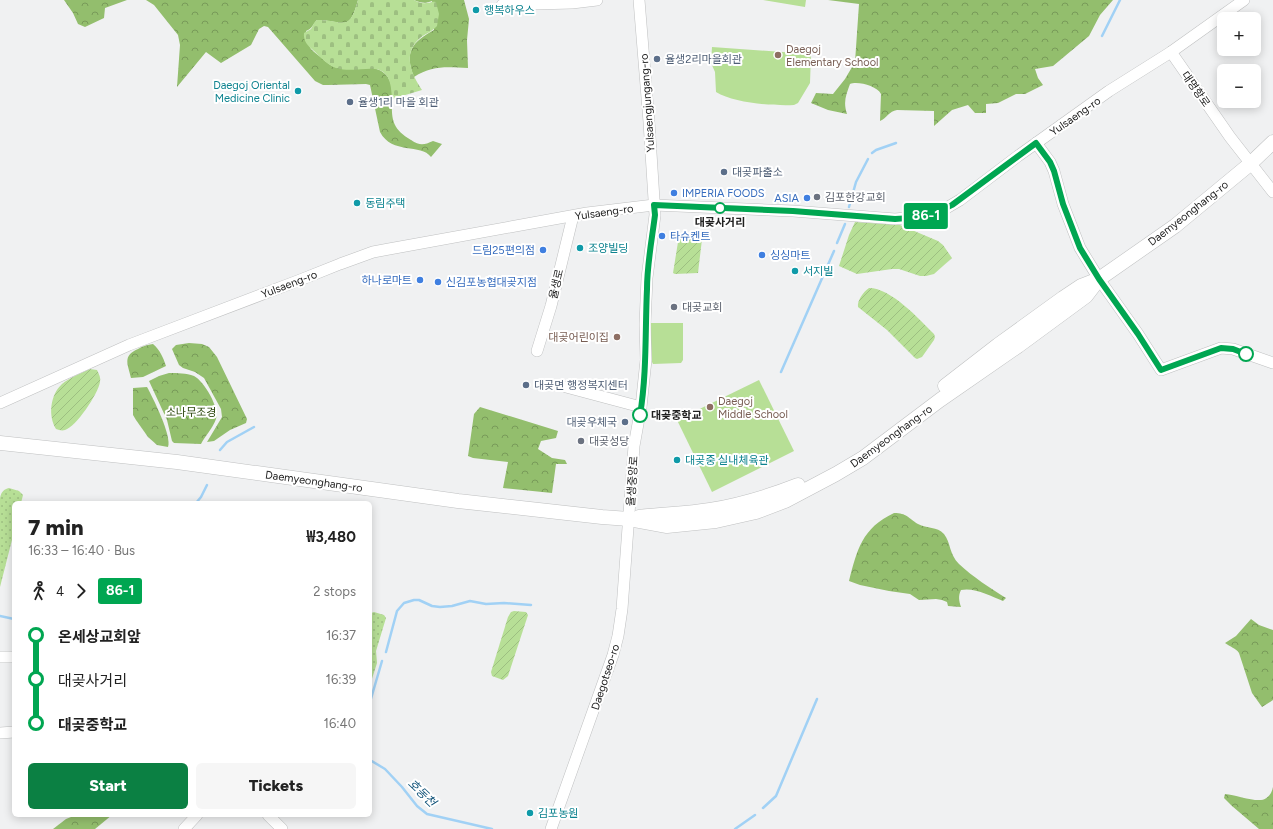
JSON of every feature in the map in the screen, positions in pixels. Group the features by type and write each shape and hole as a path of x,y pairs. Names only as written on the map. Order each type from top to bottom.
{"main road":[{"name":"Daemyeonghang-ro","path":"3,441 177,462 458,501 629,519 667,526 716,522 756,512 785,501 863,458 940,400 1018,346 1086,296 1099,279 1175,226 1250,164 1273,142"}],"street":[{"path":"502,6 572,3 597,0"},
{"name":"Yulsaengjungang-ro","path":"639,0 654,205"},
{"name":"Yulsaeng-ro","path":"0,403 129,345 374,252 573,216 654,205 793,211 895,219 926,216 960,200 1109,91 1171,52 1244,0"},
{"name":"대명항로","path":"1171,52 1250,164 1273,192"},
{"path":"1036,143 1050,162 1060,189 1063,204 1080,248 1099,279 1138,334 1161,370 1221,348 1233,349 1273,363"},
{"name":"율생중앙로","path":"629,519 634,446 641,407 646,360 645,324 647,287 655,215 654,205"},
{"name":"율생로","path":"536,351 551,306 573,216"},
{"path":"566,387 641,407"},
{"name":"Daegotseo-ro","path":"551,829 618,636 622,609 629,519"},
{"path":"0,657 12,657"},
{"path":"0,733 12,732"},
{"path":"184,829 195,817"},
{"path":"270,817 282,829"}],"green space":[{"path":"64,0 127,0 105,8 104,18 85,27 78,24 73,13"},
{"path":"146,0 358,0 355,11 348,21 339,23 317,20 311,28 306,31 311,49 327,63 335,67 348,69 369,68 382,71 387,76 391,84 392,115 395,125 399,130 411,140 420,144 433,141 442,144 431,157 420,150 392,144 385,139 380,132 370,85 323,85 315,81 268,27 264,26 259,29 251,45 221,63 206,52 177,87 180,45 178,35 154,5"},
{"path":"358,0 414,0 423,3 436,2 439,14 437,26 421,37 411,51 410,64 415,78 422,90 392,99 387,75 381,71 374,69 346,70 336,68 324,61 306,43 304,33 311,29 317,20 340,22 348,21 352,17"},
{"path":"414,0 464,0 469,19 467,40 468,68 446,67 427,70 414,77 410,61 412,49 420,39 434,30 432,1 423,3"},
{"path":"763,0 806,0 805,7"},
{"path":"828,0 1113,0 1100,15 1089,36 1053,66 1035,69 1038,78 1043,85 1025,94 1016,94 998,103 986,104 986,113 975,113 968,105 952,110 934,126 934,111 897,110 880,121 881,94 872,87 858,83 850,84 846,95 845,102 847,114 828,110 811,103 816,93 833,94 845,79 855,62 859,4"},
{"path":"712,47 811,54 810,83 798,103 794,105 754,103 724,96 716,92 715,72 711,63"},
{"path":"855,222 900,225 938,241 943,245 952,258 934,274 926,276 920,276 899,269 857,274 839,266"},
{"path":"679,236 702,237 698,273 673,273"},
{"path":"869,288 877,289 886,293 904,305 934,334 934,340 922,357 917,359 915,358 887,330 858,307 858,302"},
{"path":"651,323 683,323 683,360 681,363 653,364 651,360"},
{"name":"소나무조경","path":"189,343 202,344 209,347 217,357 247,419 246,423 230,430 214,441 207,442 222,417 221,409 204,378 179,365 172,349 176,345"},
{"path":"153,344 161,354 166,366 143,377 131,378 127,361 128,358 133,352 147,345"},
{"path":"90,369 97,370 100,378 95,394 86,409 70,428 65,430 56,429 53,424 51,412 55,394 62,384"},
{"name":"소나무조경","path":"169,373 194,376 202,383 216,408 216,419 201,444 174,443 172,441 167,420 149,381"},
{"path":"759,380 794,451 712,492 677,420"},
{"name":"소나무조경","path":"147,387 165,426 168,447 157,445 148,437 133,415 133,388"},
{"path":"480,407 558,431 556,438 541,441 538,449 552,458 565,460 567,464 556,464 552,493 503,488 508,462 473,458 468,456 474,414"},
{"path":"9,488 19,491 23,495 22,501 12,501 12,540 0,587 0,498 3,491"},
{"path":"894,513 905,515 918,524 941,531 946,537 953,556 959,564 976,578 1006,598 1003,601 977,591 966,589 961,590 959,594 961,607 948,606 947,602 942,600 919,600 910,594 860,585 849,581 862,541 883,519"},
{"path":"511,612 526,612 528,615 508,676 503,680 492,676 491,672 508,617"},
{"path":"372,613 384,615 386,618 376,651 377,663 372,679"},
{"path":"1251,619 1259,625 1273,630 1273,700 1262,707 1252,693 1239,653 1225,643 1236,636"},
{"path":"1273,787 1273,829 1259,829 1224,798 1225,794 1253,800 1261,800 1269,795"},
{"path":"71,817 110,817 95,829 53,829"}],"waterway":[{"path":"1102,36 1120,0"},
{"path":"872,153 876,150 896,143"},
{"path":"849,207 856,182 868,159"},
{"path":"837,243 845,224"},
{"path":"781,372 834,251"},
{"path":"220,450 227,442 254,427"},
{"path":"198,501 207,485"},
{"path":"386,652 397,611 404,603 419,600 432,606 440,607 452,606 470,601 486,604 504,603 531,605"},
{"name":"호동천","path":"0,616 12,619"},
{"path":"372,695 382,661"},
{"path":"763,808 776,796 817,699"},
{"name":"호동천","path":"372,761 385,769 417,806 427,814 492,829"},
{"path":"735,829 755,815"}],"bus line":[{"name":"86-1","path":"640,415 646,360 645,324 647,278 655,215 654,205 793,211 895,219 926,216 944,210 960,200 1036,143 1050,162 1054,171 1063,204 1080,248 1099,279 1138,334 1161,370 1221,348 1233,349 1246,354"}],"place":[{"name":"행복하우스","path":"476,10"},
{"name":"Daegoj Elementary School","path":"778,55"},
{"name":"율생2리마을회관","path":"657,59"},
{"name":"Daegoj Oriental Medicine Clinic","path":"298,91"},
{"name":"율생1리 마을 회관","path":"350,102"},
{"name":"대곶파출소","path":"724,172"},
{"name":"IMPERIA FOODS","path":"674,193"},
{"name":"김포한강교회","path":"817,197"},
{"name":"ASIA","path":"807,198"},
{"name":"동림주택","path":"357,203"},
{"name":"대곶사거리","path":"720,208"},
{"name":"타슈켄트","path":"662,236"},
{"name":"조양빌딩","path":"580,248"},
{"name":"드림25편의점","path":"543,250"},
{"name":"싱싱마트","path":"762,255"},
{"name":"서지빌","path":"795,271"},
{"name":"하나로마트","path":"420,280"},
{"name":"신김포농협대곶지점","path":"438,282"},
{"name":"대곶교회","path":"674,307"},
{"name":"대곶어린이집","path":"617,337"},
{"name":"대곶면 행정복지센터","path":"526,385"},
{"name":"Daegoj Middle School","path":"710,407"},
{"name":"대곶중학교","path":"640,415"},
{"name":"대곶우체국","path":"625,422"},
{"name":"대곶성당","path":"581,441"},
{"name":"대곶중 실내체육관","path":"677,460"},
{"name":"김포농원","path":"530,813"}]}
